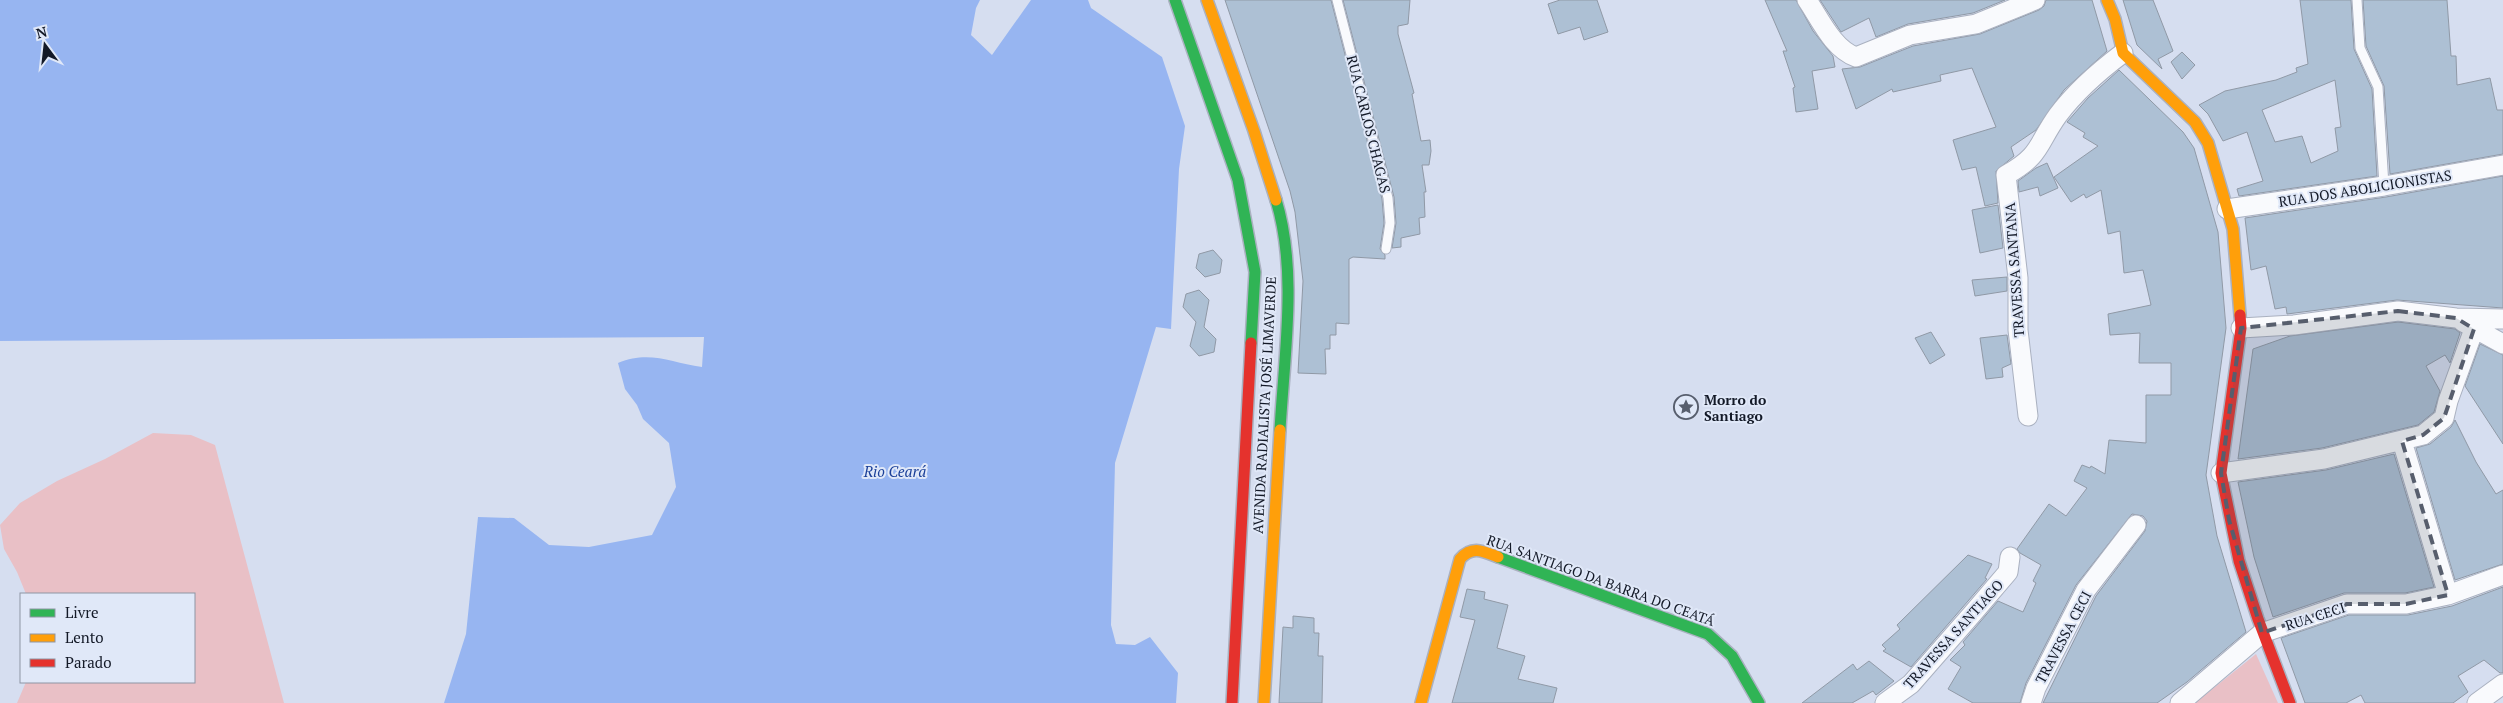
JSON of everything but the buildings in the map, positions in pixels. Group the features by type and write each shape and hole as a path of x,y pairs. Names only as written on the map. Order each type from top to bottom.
{"main road":[{"name":"AVENIDA RADIALISTA JOSÉ LIMAVERDE","path":"1175,0 1238,180 1255,272 1232,703"},
{"name":"AVENIDA RADIALISTA JOSÉ LIMAVERDE","path":"1207,0 1254,131 1280,214 1288,280 1259,632 1257,680 1264,703"},
{"path":"2107,0 2115,19 2123,53 2195,122 2208,143 2233,230 2241,328 2221,472 2229,520 2262,634 2290,703"},
{"name":"RUA SANTIAGO DA BARRA DO CEATÁ","path":"1422,703 1460,559 1467,551 1477,549 1708,634 1722,643 1733,656 1759,703"},
{"path":"1236,629 1259,632"},
{"path":"1233,678 1257,680"}],"street":[{"path":"1807,0 1837,45 1856,57 1910,35 1976,24 2035,0"},
{"name":"TRAVESSA SANTANA","path":"2028,416 2018,330 2018,278 2006,175 2026,164 2035,154 2058,115 2069,102 2102,69 2123,53"},
{"name":"RUA DOS ABOLICIONISTAS","path":"2227,209 2384,186 2503,165"},
{"path":"2241,328 2294,325 2398,311 2456,318 2503,319"},
{"path":"2456,318 2503,344"},
{"path":"2221,472 2324,459 2423,436 2444,418 2448,401 2474,329"},
{"path":"2402,441 2448,595"},
{"name":"TRAVESSA CECI","path":"2031,703 2036,688 2086,590 2136,525"},
{"name":"TRAVESSA SANTIAGO","path":"1885,703 1911,684 1962,626 2008,572 2010,557"},
{"name":"RUA CECI","path":"2180,703 2262,634 2347,604 2406,604 2448,595 2503,576"},
{"path":"2477,703 2503,684"}],"lane":[{"name":"RUA CARLOS CHAGAS","path":"1337,0 1388,198 1390,223 1386,236 1386,249"},
{"path":"2357,0 2360,48 2378,87 2384,186"}],"highlighted area":[{"path":"2398,311 2456,318 2474,329 2444,418 2423,435 2402,441 2448,595 2406,604 2347,604 2262,633 2229,520 2221,473 2241,328"}],"shaded area":[{"path":"153,433 191,435 215,445 284,703 17,703 26,683 195,683 195,593 26,593 17,572 4,549 0,525 20,503 57,481 105,459"},
{"path":"2256,654 2278,703 2195,703"}],"water":[{"name":"Rio Ceará","path":"0,0 980,0 976,8 971,35 992,55 1031,0 1088,0 1091,8 1162,57 1185,126 1179,169 1171,329 1156,327 1115,463 1111,625 1116,644 1135,645 1150,637 1178,673 1176,703 444,703 466,634 478,517 514,518 549,545 589,547 652,535 676,487 669,443 643,419 637,405 625,389 618,363 630,359 650,357 702,367 704,337 0,341"}],"traffic: fast":[{"path":"1175,0 1238,180 1255,272 1251,343"},
{"path":"1276,200 1283,227 1288,284 1288,314 1280,430"},
{"path":"1498,557 1708,634 1732,656 1759,703"}],"traffic: slow":[{"path":"1207,0 1254,131 1276,200"},
{"path":"2107,0 2115,19 2123,53 2195,122 2208,143 2233,229 2240,315"},
{"path":"1264,703 1280,430"},
{"path":"1421,703 1460,559 1469,552 1478,550 1498,557"}],"traffic: jam":[{"path":"2240,315 2241,328 2221,473 2239,561 2258,619 2290,703"},
{"path":"1232,703 1251,343"}],"place":[{"name":"Morro do Santiago","path":"1686,407"}]}
